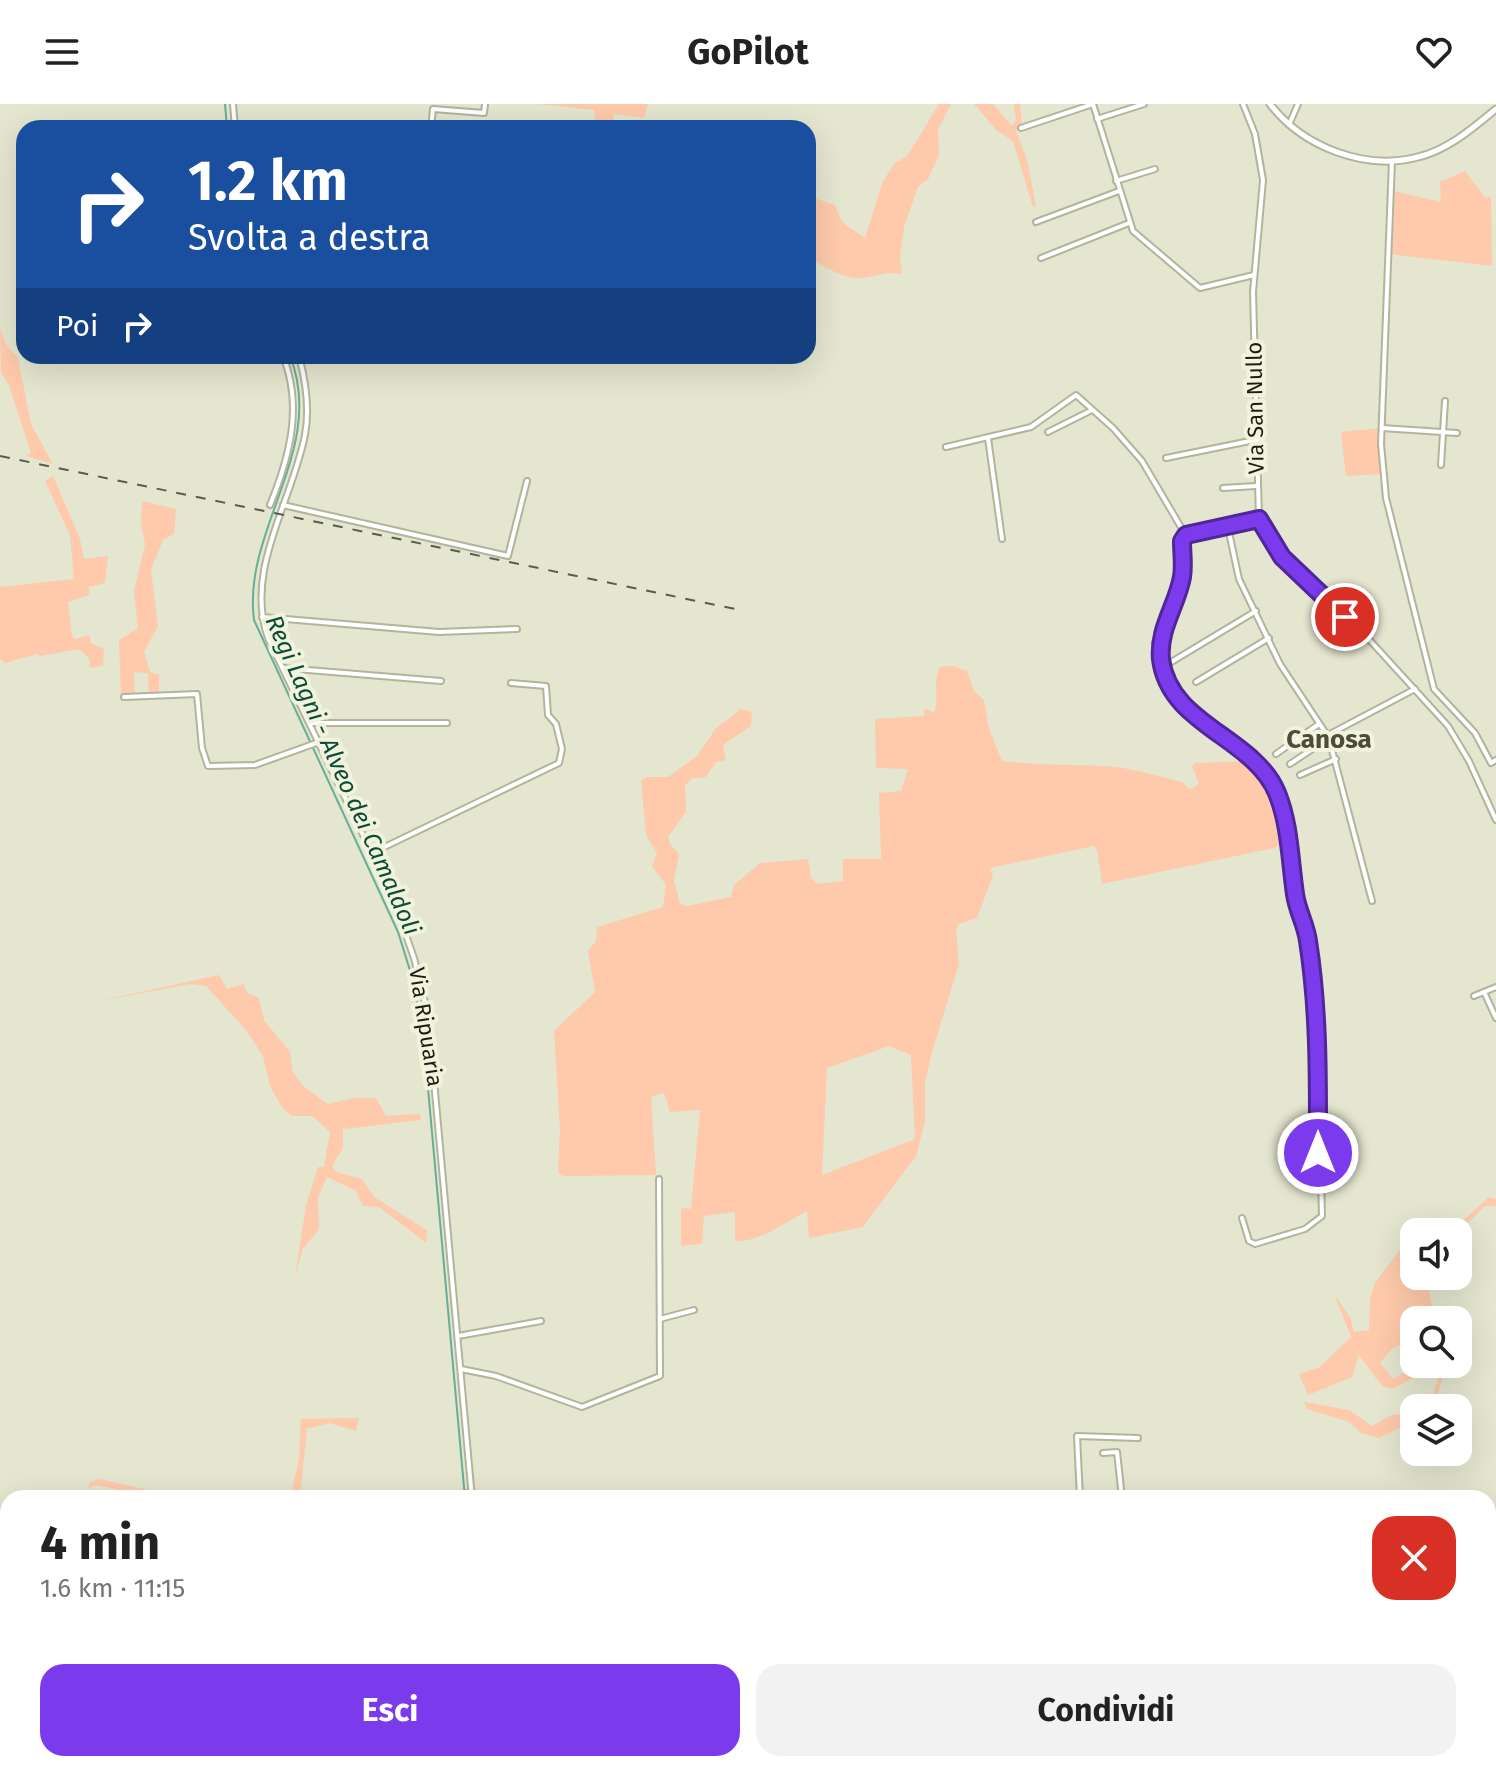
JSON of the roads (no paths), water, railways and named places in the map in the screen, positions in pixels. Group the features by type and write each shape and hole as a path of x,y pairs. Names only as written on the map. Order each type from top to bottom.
{"main road":[{"path":"1269,104 1289,125 1319,146 1336,152 1392,161 1418,157 1441,148 1496,109"}],"street":[{"path":"432,120 433,109 484,113 485,104"},
{"path":"1021,128 1093,104 1129,223 1142,242 1200,288 1254,275"},
{"path":"1097,119 1144,104"},
{"name":"Via San Nullo","path":"1243,104 1255,134 1263,180 1254,275 1259,519 1282,557 1365,635 1458,739 1496,820"},
{"path":"1289,125 1298,104"},
{"path":"1392,161 1382,428 1386,498 1434,689 1475,733 1491,763 1496,760"},
{"path":"1116,181 1155,169"},
{"path":"1036,222 1119,191"},
{"path":"1041,258 1129,223"},
{"path":"270,505 290,443 295,409 293,387 286,364"},
{"name":"Via Ripuaria","path":"301,364 306,381 307,421 261,584 262,617 404,924 428,1015 472,1490"},
{"path":"946,447 1031,427 1076,395 1142,461 1186,535"},
{"path":"1441,465 1445,401"},
{"path":"1048,432 1092,410"},
{"path":"1382,428 1457,433"},
{"path":"988,438 1002,539"},
{"path":"1166,458 1255,440"},
{"path":"283,505 508,556 527,481"},
{"path":"1223,488 1256,486"},
{"path":"1242,1218 1249,1241 1255,1244 1305,1229 1322,1216 1317,1029 1308,939 1297,906 1284,812 1270,779 1237,746 1179,699 1163,667 1162,634 1181,581 1182,541 1186,535 1227,523 1259,519"},
{"path":"1227,523 1239,579 1280,664 1329,738 1372,901"},
{"path":"1163,667 1256,611"},
{"path":"262,617 439,632 517,629"},
{"path":"1196,682 1269,638"},
{"path":"284,668 441,681"},
{"path":"372,853 559,763 562,749 556,724 548,715 546,686 511,683"},
{"path":"1290,764 1329,738 1330,732 1415,689"},
{"path":"124,697 197,694 202,748 208,766 255,765 318,743"},
{"path":"310,723 447,723"},
{"path":"1276,754 1319,724"},
{"path":"1300,775 1336,759"},
{"path":"1474,996 1496,987"},
{"path":"1484,992 1496,1018"},
{"path":"461,1369 496,1376 575,1406 588,1407 660,1376 659,1179"},
{"path":"660,1319 694,1310"},
{"path":"458,1336 541,1321"},
{"path":"1080,1490 1077,1436 1138,1438"},
{"path":"1103,1453 1117,1452 1121,1490"}],"waterway":[{"name":"Regi Lagni - Alveo dei Camaldoli","path":"225,104 226,120"},
{"name":"Regi Lagni - Alveo dei Camaldoli","path":"292,364 299,390 298,424 292,456 260,553 254,586 254,620 398,932 413,980 424,1044 464,1490"}],"railway":[{"path":"0,456 735,609"}],"district":[{"name":"Canosa","path":"1329,739"}]}
